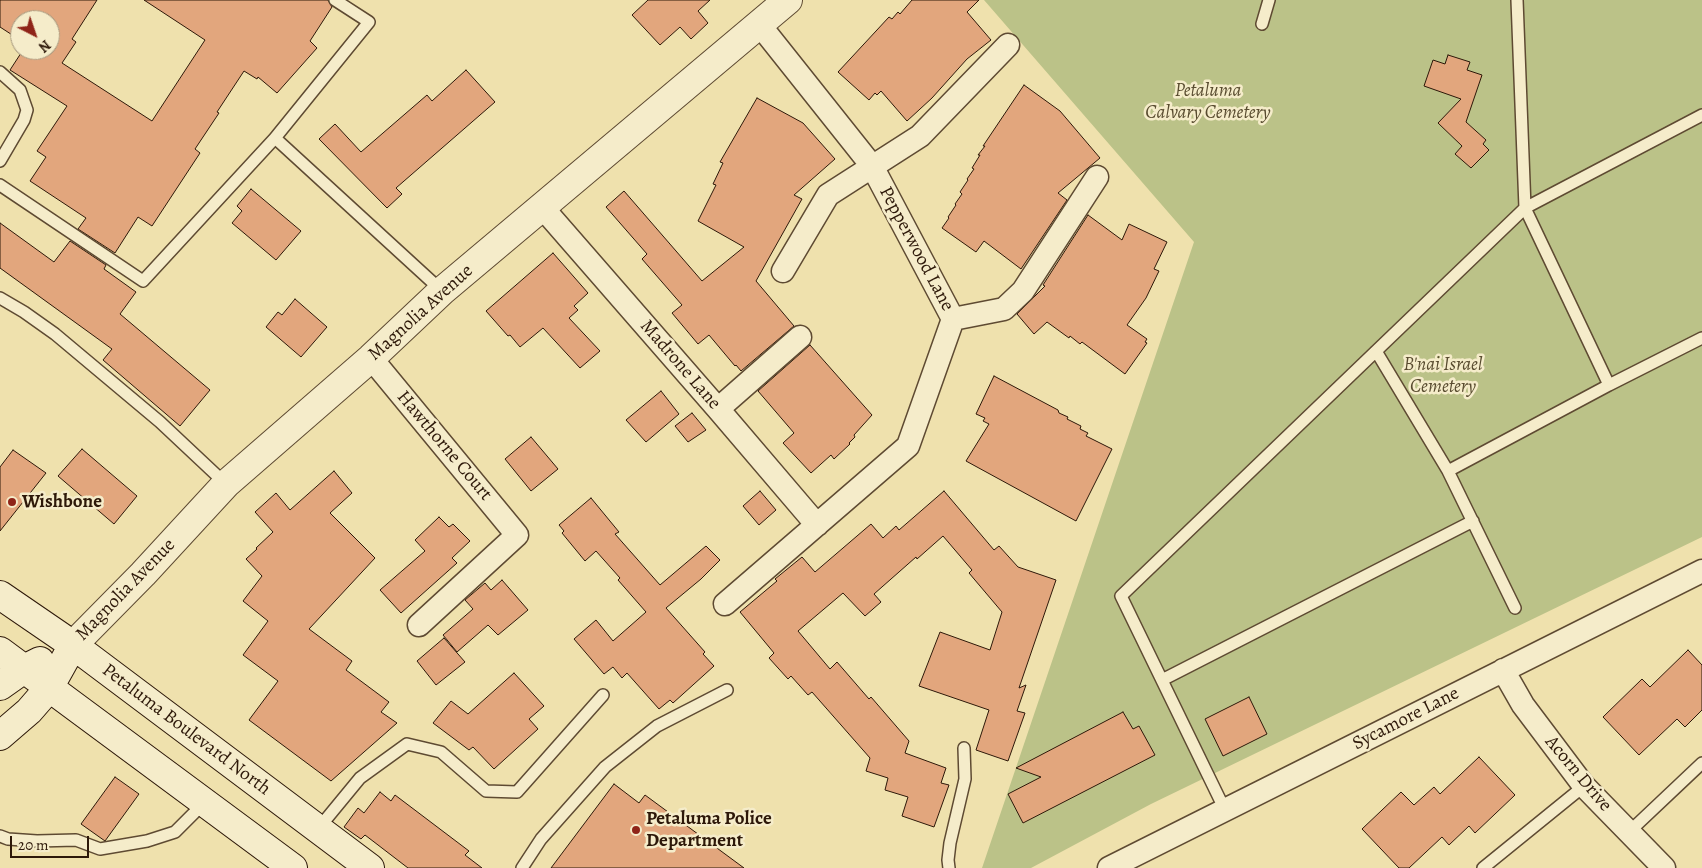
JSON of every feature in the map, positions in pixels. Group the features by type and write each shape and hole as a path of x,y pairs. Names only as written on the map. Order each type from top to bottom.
{"main road":[{"name":"Magnolia Avenue","path":"73,646 226,484 371,358 442,291 788,0"},
{"name":"Petaluma Boulevard North","path":"0,595 73,646 370,868"},
{"path":"0,686 24,669 73,646"},
{"path":"0,736 29,711 49,688 73,646"},
{"path":"0,651 293,868"}],"street":[{"name":"Pepperwood Lane","path":"725,604 908,446 953,319 872,166 759,24"},
{"path":"783,272 828,195 920,136 1008,45"},
{"path":"953,319 1004,310 1023,290 1097,176"},
{"name":"Madrone Lane","path":"542,207 817,525"},
{"path":"718,409 800,337"},
{"name":"Hawthorne Court","path":"371,358 517,535 419,625"},
{"name":"Sycamore Lane","path":"1110,868 1702,571"},
{"name":"Acorn Drive","path":"1503,670 1523,706 1584,786 1664,868"}],"lane":[{"path":"0,185 143,281 276,138 369,22 335,0"},
{"path":"1262,24 1269,0"},
{"path":"1517,0 1525,208 1609,385"},
{"path":"0,72 20,90 27,110 24,120 0,161"},
{"path":"1225,810 1121,596 1525,208 1702,116"},
{"path":"276,138 442,291"},
{"path":"0,298 56,334 160,422 226,484"},
{"path":"1448,471 1609,385 1702,338"},
{"path":"1376,351 1448,471 1515,608"},
{"path":"1162,680 1473,521"},
{"path":"522,868 541,839 605,767 657,726 727,690"},
{"path":"318,829 360,778 407,744 441,752 486,791 517,792 603,695"},
{"path":"949,868 950,843 965,779 964,748"},
{"path":"1629,832 1702,763"},
{"path":"1483,868 1584,786"},
{"path":"0,836 8,839 37,841 76,840 100,849 147,841 175,832 205,802"}],"green space":[{"name":"B'nai Israel Cemetery","path":"984,0 1702,0 1702,537 1151,804 1031,868 982,868 1194,242"}],"building":[{"path":"0,0 97,0 72,39 76,42 62,63 152,121 205,40 144,0 328,0 332,7 310,41 317,48 277,93 258,77 257,79 244,71 195,149 200,153 152,226 138,217 115,253 78,229 86,218 30,181 46,157 37,151 67,106 10,70 16,60 60,60 60,10 10,10 10,34 0,27"},
{"path":"648,0 710,0 698,11 708,23 691,39 680,27 660,45 632,15"},
{"path":"912,0 979,0 967,12 991,40 967,59 932,98 907,121 881,91 877,95 875,93 869,100 838,72 889,17 892,19 898,12 900,14"},
{"path":"1448,55 1470,62 1467,70 1482,75 1466,122 1486,140 1483,144 1489,150 1471,168 1455,154 1462,146 1438,123 1461,99 1424,86 1433,60 1445,64"},
{"path":"466,70 495,102 396,188 402,194 387,208 319,139 335,124 361,152 427,95 432,101"},
{"path":"1024,85 1060,111 1100,158 1058,193 1067,200 1021,269 984,241 976,252 942,228 962,194 960,192 974,169 972,168 985,146 983,146"},
{"path":"757,98 803,123 835,159 794,195 802,199 756,281 794,326 741,371 709,335 698,344 672,313 682,305 642,259 647,254 606,207 624,191 702,281 744,247 698,221 716,185 713,184 723,163 720,162"},
{"path":"251,189 301,231 276,260 232,223 242,211 237,206"},
{"path":"1088,215 1122,240 1129,224 1167,242 1154,269 1159,271 1146,298 1127,325 1147,339 1145,342 1147,343 1125,374 1082,342 1080,344 1070,336 1069,338 1047,322 1034,334 1017,314 1045,286 1043,285"},
{"path":"0,223 54,262 70,241 106,265 104,269 136,292 120,314 210,390 180,426 103,360 112,349 0,268"},
{"path":"553,253 588,293 574,306 578,310 569,318 600,351 580,368 543,328 520,347 486,311"},
{"path":"295,299 327,327 301,357 266,327 278,312 282,315"},
{"path":"810,345 872,415 854,435 855,437 850,444 834,459 831,455 811,473 783,443 794,433 758,391"},
{"path":"994,376 1058,410 1059,413 1068,417 1067,419 1081,426 1080,429 1088,433 1086,436 1112,449 1076,521 966,461 989,424 983,421 985,418 976,414"},
{"path":"661,391 679,414 646,442 626,420"},
{"path":"692,413 706,430 688,442 675,426"},
{"path":"531,437 558,469 531,491 505,459"},
{"path":"82,449 137,496 114,524 58,476"},
{"name":"Wishbone","path":"13,450 46,473 0,531 0,467"},
{"path":"334,471 352,493 330,513 375,558 309,629 352,661 346,670 389,702 381,712 397,723 331,781 249,720 278,681 243,655 268,621 243,601 262,576 246,559 273,532 255,512 276,493 290,510"},
{"path":"760,491 776,510 759,525 743,506"},
{"path":"944,491 994,550 999,546 1018,567 1056,580 1019,688 1026,685 1017,711 1025,713 1008,761 976,750 989,710 919,686 940,632 990,650 1002,612 969,573 972,570 943,536 874,594 881,602 865,616 843,593 798,631 830,669 837,662 869,699 871,697 909,741 905,753 946,768 941,783 949,785 934,827 902,816 908,797 885,790 888,778 866,771 870,758 812,692 808,695 791,676 788,679 769,658 774,653 740,612 802,557 815,572 871,524 883,538 896,526 899,530"},
{"path":"591,498 619,532 615,534 660,585 706,546 720,560 701,579 666,608 705,652 703,654 714,666 673,703 670,700 659,709 627,673 622,678 613,667 604,674 574,639 596,620 613,641 646,612 596,551 585,561 562,533 564,531 559,525"},
{"path":"439,517 449,527 453,524 470,541 452,558 457,563 401,613 380,590 425,551 415,540"},
{"path":"502,580 528,610 498,635 488,625 457,652 443,635 473,609 465,600 485,583 491,590"},
{"path":"444,638 465,662 436,685 417,661"},
{"path":"1688,650 1702,665 1702,710 1685,727 1677,719 1639,755 1603,717 1642,679 1650,687"},
{"path":"514,673 544,706 529,719 538,729 494,769 473,747 469,750 433,723 451,701 468,714"},
{"path":"1249,697 1267,734 1223,756 1205,719"},
{"path":"1123,712 1133,729 1139,726 1155,755 1023,823 1008,794 1041,777 1016,768"},
{"path":"1479,757 1515,795 1475,833 1469,826 1449,845 1442,837 1409,868 1399,868 1362,829 1401,792 1414,805 1434,787 1440,794"},
{"path":"115,777 139,794 105,841 81,824"},
{"name":"Petaluma Police Department","path":"614,784 639,803 645,795 744,868 551,868"},
{"path":"380,792 391,801 395,795 469,851 465,855 482,868 408,868 365,835 361,839 344,827 358,808 364,813"}],"place":[{"name":"Wishbone","path":"12,502"},
{"name":"Petaluma Police Department","path":"636,830"}],"park label":[{"name":"Petaluma Calvary Cemetery","path":"1208,102"}]}
